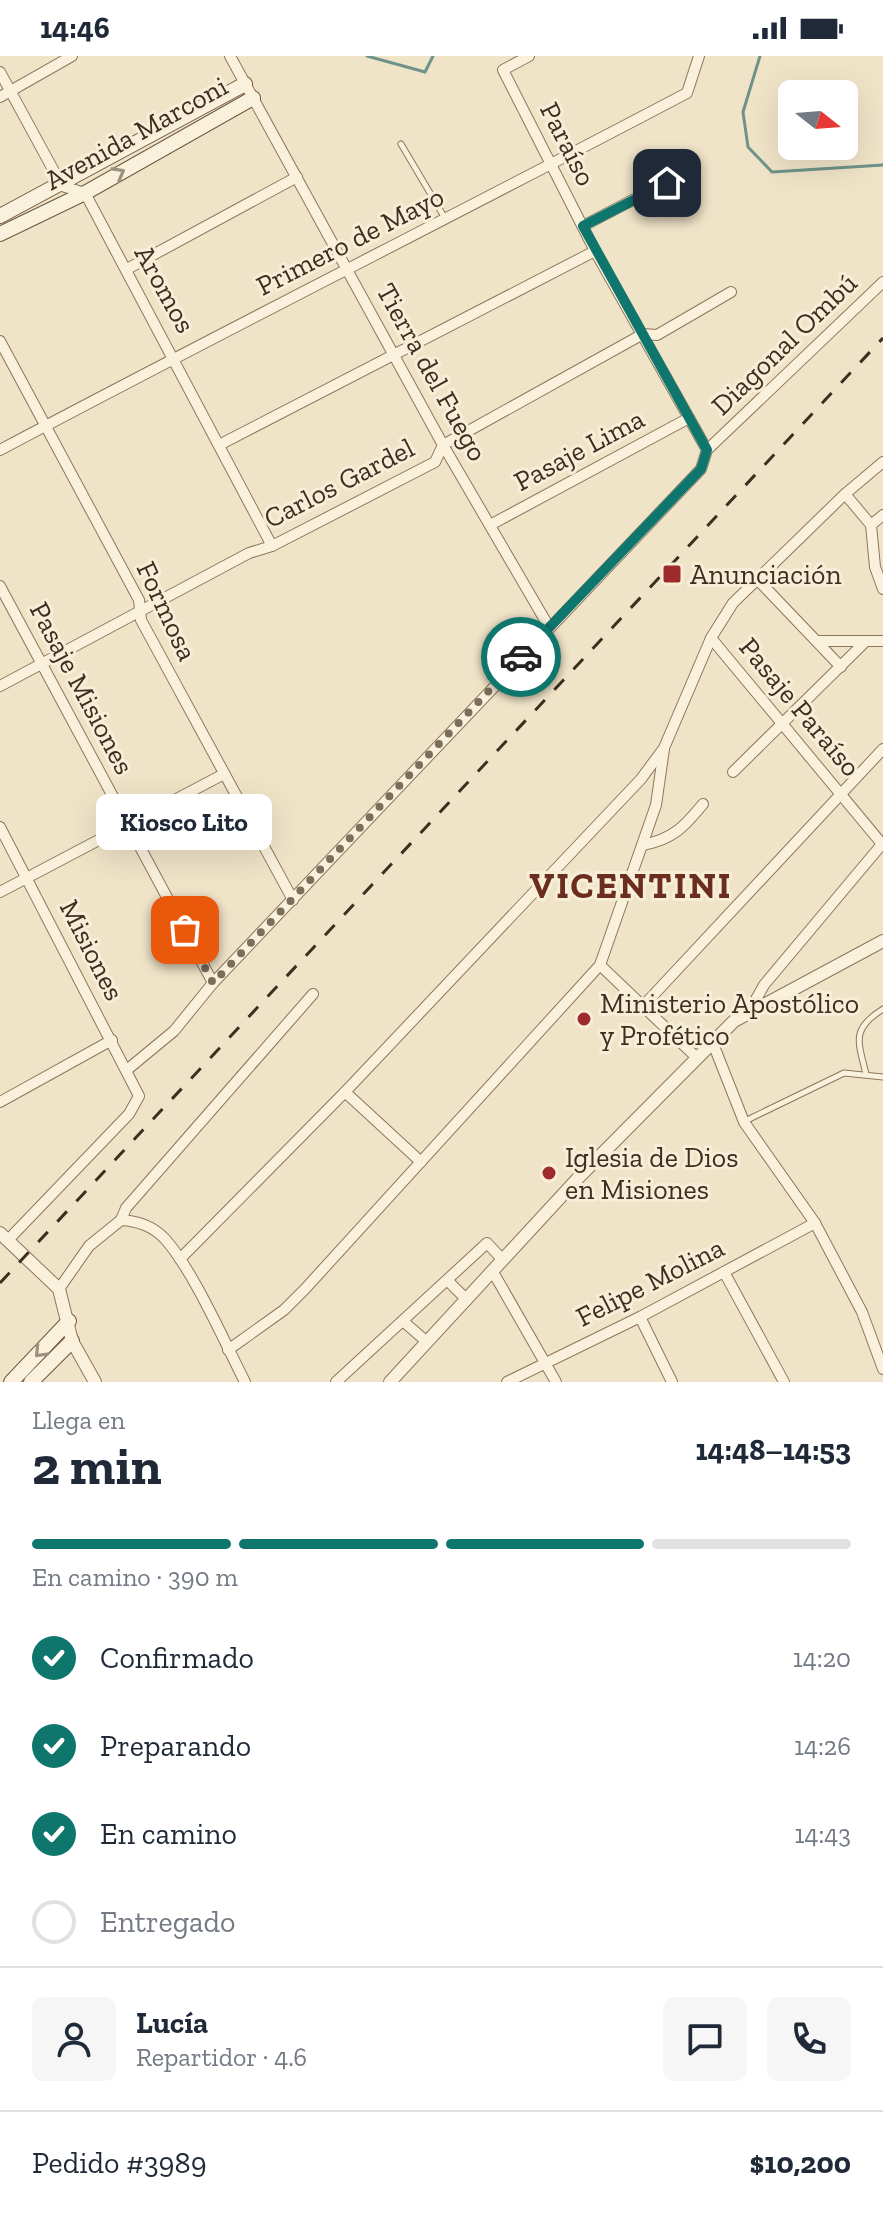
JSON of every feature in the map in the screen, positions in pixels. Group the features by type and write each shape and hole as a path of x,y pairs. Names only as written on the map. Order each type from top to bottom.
{"main road":[{"name":"Avenida Marconi","path":"0,216 62,186 245,84"},
{"name":"Avenida Marconi","path":"0,234 85,193 253,98"},
{"path":"11,1382 69,1321"},
{"path":"31,1382 72,1341"}],"street":[{"path":"5,94 72,56"},
{"name":"Tierra del Fuego","path":"230,56 443,445 492,524 549,627"},
{"name":"Paraíso","path":"529,56 503,70 595,251 707,450"},
{"name":"Primero de Mayo","path":"0,450 174,356 446,221 687,93 699,56"},
{"path":"0,72 5,94 62,186 85,193"},
{"path":"583,226 694,168"},
{"path":"127,269 297,177"},
{"name":"Aromos","path":"85,193 221,444 272,546"},
{"path":"221,444 595,251"},
{"name":"Diagonal Ombú","path":"128,1069 174,1031 213,983 701,469 707,450 883,282"},
{"name":"Carlos Gardel","path":"0,686 249,553 272,546 435,462 443,445 643,334 657,335 731,292"},
{"name":"Formosa","path":"0,341 139,600 141,620 293,900"},
{"name":"Pasaje Lima","path":"492,524 689,418"},
{"path":"180,1259 345,1092 641,779 664,748 711,638 733,603 845,494 883,462"},
{"path":"845,494 871,525 875,567 883,589"},
{"path":"871,525 883,515"},
{"path":"758,580 841,667"},
{"name":"Pasaje Misiones","path":"0,586 213,983"},
{"name":"Pasaje Paraíso","path":"711,638 883,843"},
{"path":"817,641 883,641"},
{"path":"733,772 865,642"},
{"path":"228,1350 295,1300 600,965 656,805 664,748"},
{"path":"645,1004 883,749"},
{"path":"0,892 224,774"},
{"path":"643,845 666,840 681,832 703,804"},
{"name":"Misiones","path":"0,827 128,1069 139,1096 129,1114 4,1236"},
{"path":"750,1010 764,985 883,843"},
{"path":"390,1382 695,1056 750,1010 883,941"},
{"path":"600,965 645,1004 695,1056"},
{"path":"59,1289 89,1246 121,1220 126,1208 313,994"},
{"path":"0,1102 112,1040"},
{"path":"712,1041 744,1122 815,1223 862,1312 883,1369"},
{"path":"345,1092 421,1162"},
{"path":"121,1220 140,1221 164,1238 180,1259 245,1382"},
{"name":"Felipe Molina","path":"507,1382 640,1317 815,1223"},
{"path":"4,1236 59,1289 72,1341 95,1382"},
{"path":"336,1382 487,1243 503,1260"},
{"path":"493,1272 556,1382"},
{"path":"724,1272 784,1382"},
{"path":"448,1281 467,1300"},
{"path":"640,1317 672,1382"},
{"path":"404,1322 427,1342"}],"lane":[{"path":"401,144 446,221"},
{"path":"866,1074 857,1040 867,1019 883,1009"},
{"path":"744,1122 844,1073 883,1077"}],"waterway":[{"path":"367,56 425,72 433,56"},
{"path":"760,56 743,112 748,147 772,172 883,165"}],"railway":[{"path":"0,1283 883,338"}],"way so far":[{"path":"185,930 213,983 521,657"}],"place":[{"name":"Anunciación","path":"672,574"},
{"name":"Kiosco Lito","path":"185,930"},
{"name":"Ministerio Apostólico y Profético","path":"584,1019"},
{"name":"Iglesia de Dios en Misiones","path":"549,1173"}],"district":[{"name":"VICENTINI","path":"631,885"}],"route":[{"path":"521,657 701,469 706,458 707,450 583,226 667,183"}]}
